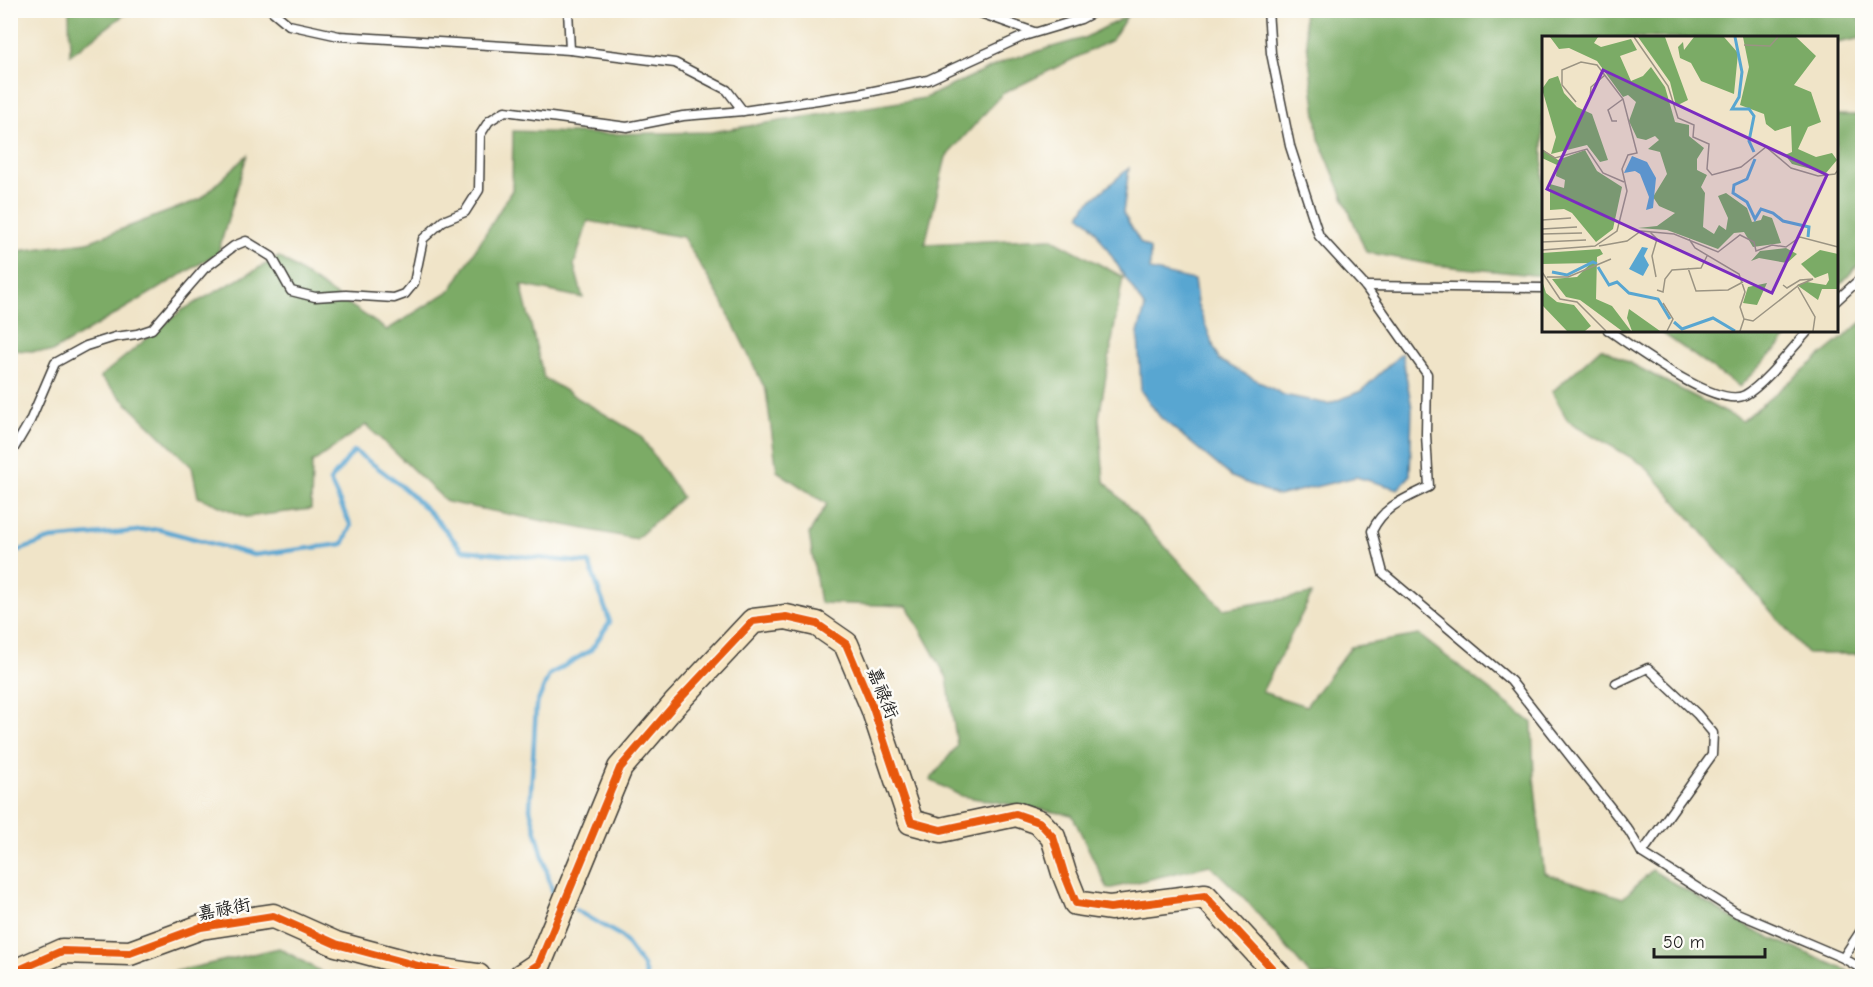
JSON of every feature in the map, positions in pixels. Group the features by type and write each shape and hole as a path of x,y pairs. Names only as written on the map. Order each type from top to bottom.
{"street":[{"name":"嘉祿街","path":"521,976 539,964 620,768 675,704 753,621 786,617 817,624 846,644 873,708 911,822 941,831 1016,814 1040,822 1053,837 1076,903 1110,908 1205,896 1279,976"},
{"name":"嘉祿街","path":"10,974 62,951 130,953 201,927 273,916 336,944 430,969 478,976"}],"lane":[{"path":"271,10 290,25 339,36 570,50 675,63 728,90 743,111"},
{"path":"568,10 570,50"},
{"path":"972,10 1035,32"},
{"path":"10,455 30,421 55,363 86,346 152,329 205,268 234,246 246,241 272,257 291,291 315,297 346,295 394,298 405,294 414,283 423,239 443,221 465,212 479,190 480,135 489,121 505,111 627,127 682,117 743,111 859,94 928,80 1035,32 1081,19 1098,10"},
{"path":"1268,10 1271,53 1290,146 1319,236 1365,286 1427,374 1426,434 1429,487 1395,504 1378,518 1371,531 1383,573 1511,681 1629,831 1642,853 1737,913 1843,958 1863,969"},
{"path":"1837,300 1863,277"},
{"path":"1365,286 1542,288"},
{"path":"1611,332 1700,389 1730,399 1744,396 1760,383 1807,332"},
{"path":"1616,684 1648,668 1713,732 1712,756 1642,853"},
{"path":"1843,958 1863,929"}],"green space":[{"path":"69,10 129,10 129,11 70,55"},
{"path":"1303,11 1853,11 1862,24 1862,38 1837,43 1837,36 1542,36 1542,276 1434,265 1366,252 1319,139"},
{"path":"1127,16 1112,40 1002,94 946,157 925,244 1051,238 1123,277 1099,417 1104,481 1223,609 1312,594 1262,692 1306,706 1351,647 1419,635 1532,723 1534,777 1544,873 1623,898 1652,870 1752,930 1856,976 1311,976 1246,900 1210,865 1108,889 1072,815 961,796 930,780 957,746 947,678 907,606 820,603 809,534 827,504 777,471 766,391 722,301 683,237 588,221 574,265 583,298 521,285 544,378 640,435 682,497 636,539 447,502 366,425 312,463 311,509 246,517 198,497 192,467 100,377 182,310 279,257 387,330 451,290 512,190 513,131 606,134 711,132 925,98 1007,60 1084,38"},
{"path":"1837,115 1858,115 1862,131 1862,261 1837,288"},
{"path":"247,155 218,253 52,352 11,350 11,252 88,242 201,199"},
{"path":"1862,322 1862,654 1808,654 1644,465 1568,421 1552,392 1601,348 1742,421"},
{"path":"1661,332 1793,332 1739,387"},
{"path":"279,948 329,976 151,976 160,975"}],"water":[{"path":"1129,168 1123,213 1140,242 1150,249 1150,270 1194,280 1197,303 1219,360 1284,395 1328,404 1361,391 1402,353 1412,408 1410,476 1398,489 1356,477 1278,496 1232,477 1160,417 1141,391 1138,333 1145,308 1091,224 1080,215 1086,205"}],"waterway":[{"path":"10,554 50,539 158,529 254,555 343,544 351,526 330,481 354,451 412,496 438,521 462,550 589,563 610,622 591,650 549,675 536,706 530,809 553,894"},
{"path":"576,910 621,936 643,966 646,976"}],"cycle path":[{"path":"521,976 539,964 620,768 675,704 753,621 786,617 817,624 846,644 873,708 911,822 941,830 1016,814 1039,822 1053,837 1076,903 1110,908 1205,896 1279,976"},
{"path":"10,974 62,951 130,953 201,927 273,916 336,944 430,969 478,976"}]}
